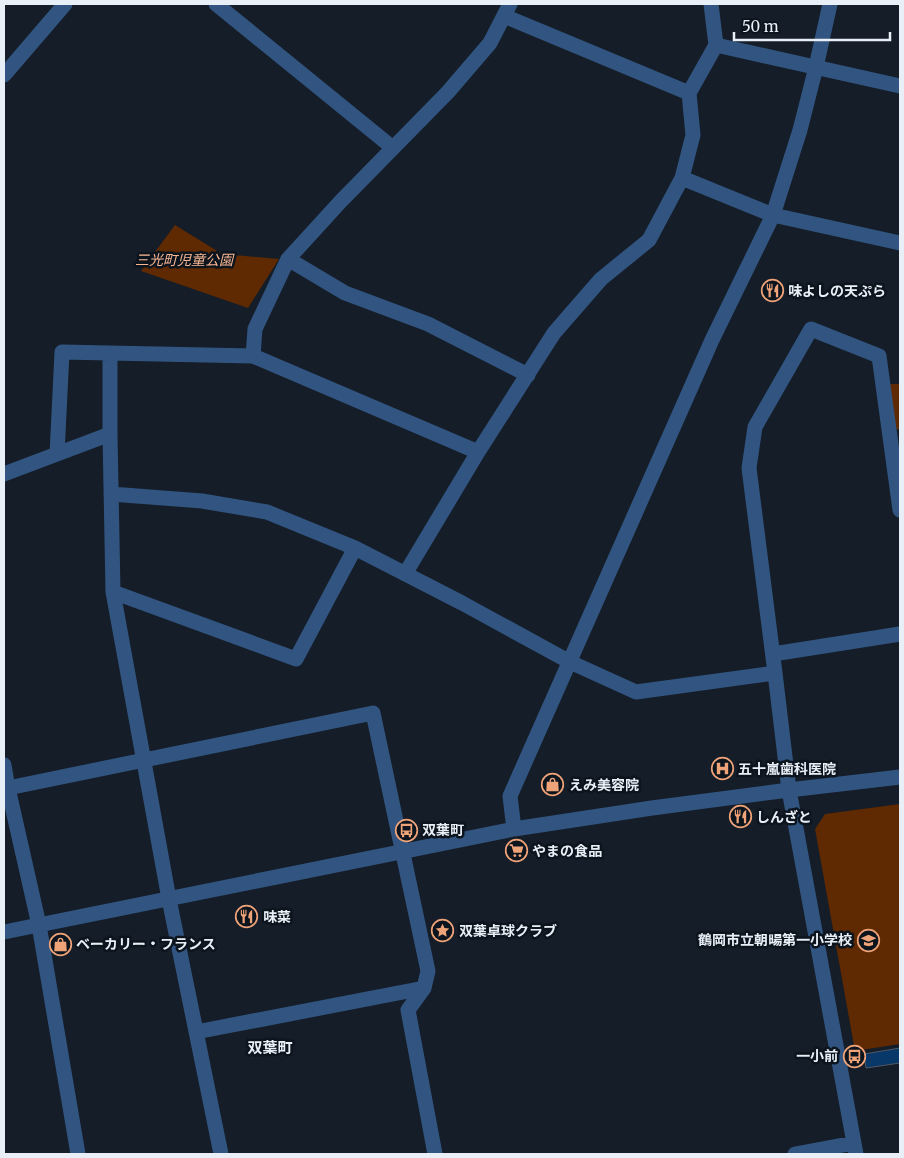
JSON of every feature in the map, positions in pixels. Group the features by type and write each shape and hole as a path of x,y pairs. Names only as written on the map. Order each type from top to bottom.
{"street":[{"path":"4,75 64,4"},
{"path":"216,4 393,148"},
{"path":"405,574 478,452 554,333 601,279 650,240 682,178 693,135 689,93 716,45 711,4"},
{"path":"514,829 510,796 712,340 773,214 800,130 830,4"},
{"path":"253,356 254,328 288,259 341,201 448,92 490,43 507,10 689,93"},
{"path":"716,45 900,86"},
{"path":"682,178 773,214 900,244"},
{"path":"288,259 346,292 428,324 528,375"},
{"path":"795,1154 855,1149 789,790 749,468 755,427 811,329 879,356 895,433 900,510"},
{"path":"57,454 62,352 253,356 478,452"},
{"path":"110,354 112,592 169,899 221,1154"},
{"path":"4,474 110,434"},
{"path":"111,494 202,502 267,512 355,548 570,662 636,692 775,673"},
{"path":"112,592 296,660 355,548"},
{"path":"773,654 900,634"},
{"path":"8,788 373,713 428,971 424,988 408,1010 435,1154"},
{"path":"4,765 39,924 78,1154"},
{"path":"4,932 514,829 789,790 900,777"},
{"path":"196,1032 424,988"}],"green space":[{"name":"三光町児童公園","path":"175,225 222,254 279,259 248,308 141,271"},
{"path":"889,384 900,384 900,429 892,430"},
{"name":"鶴岡市立朝暘第一小学校","path":"900,804 900,1044 855,1051 815,829 825,814"}],"building":[{"path":"900,1048 900,1063 866,1068 864,1054"}],"place":[{"name":"味よしの天ぷら","path":"772,291"},
{"name":"五十嵐歯科医院","path":"722,769"},
{"name":"えみ美容院","path":"553,785"},
{"name":"しんざと","path":"740,817"},
{"name":"双葉町","path":"406,830"},
{"name":"やまの食品","path":"516,851"},
{"name":"味菜","path":"247,917"},
{"name":"双葉卓球クラブ","path":"443,931"},
{"name":"鶴岡市立朝暘第一小学校","path":"868,940"},
{"name":"ベーカリー・フランス","path":"60,944"},
{"name":"一小前","path":"854,1056"}],"district":[{"name":"双葉町","path":"270,1048"}]}
